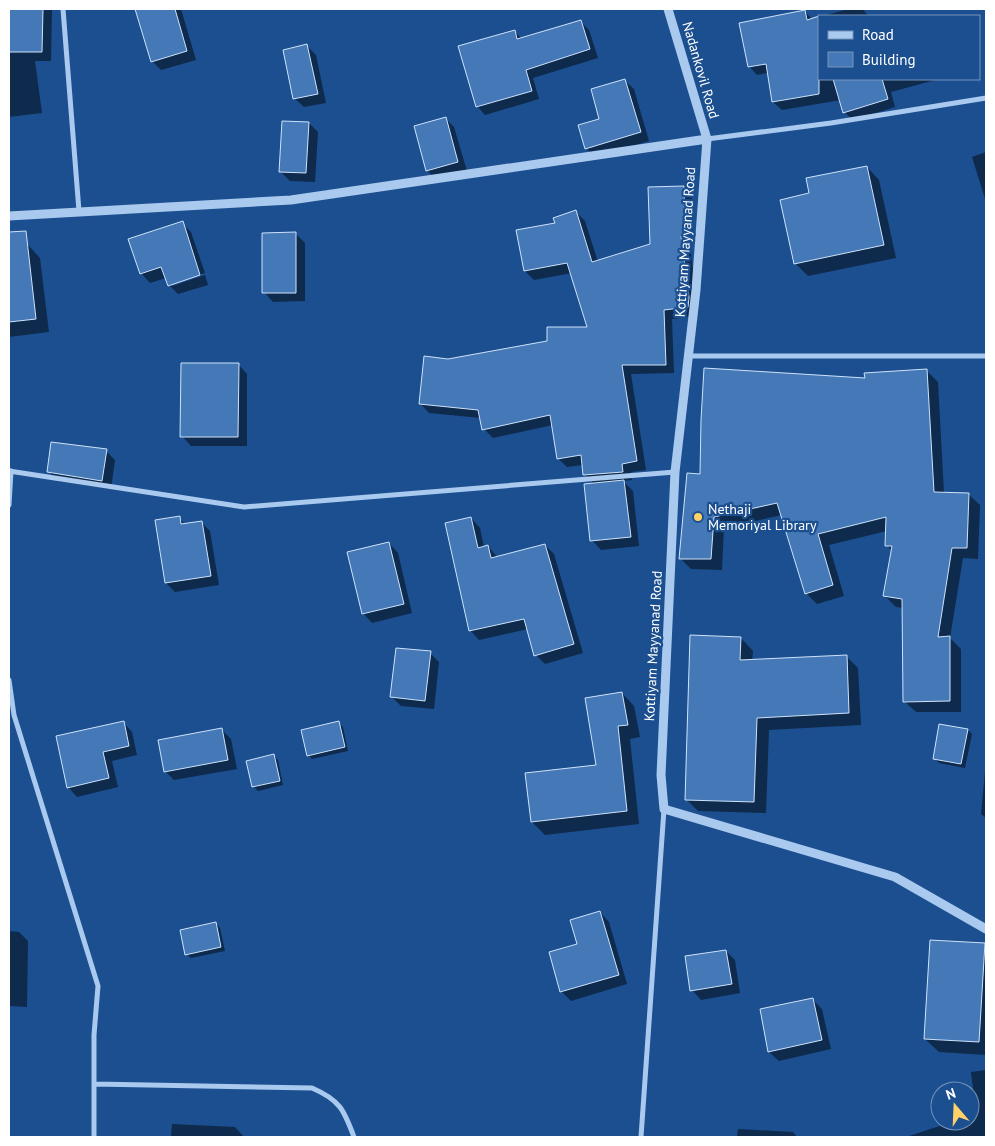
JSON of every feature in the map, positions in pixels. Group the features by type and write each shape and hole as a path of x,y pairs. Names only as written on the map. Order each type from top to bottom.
{"street":[{"path":"63,9 79,211"},
{"name":"Nadankovil Road","path":"668,9 707,139"},
{"path":"9,216 292,200 707,139 830,123 986,98"},
{"name":"Kottiyam Mayyanad Road","path":"664,809 661,766 675,472 696,290 707,139"},
{"path":"689,356 986,356"},
{"path":"9,505 10,471 244,506 675,472"},
{"path":"9,680 14,715 98,986 94,1035 94,1137"},
{"path":"641,1137 664,809 896,877 986,929"},
{"path":"94,1084 312,1088 328,1095 342,1110 354,1137"}],"building":[{"path":"9,9 43,9 42,52 9,52"},
{"path":"135,9 175,9 187,51 151,62"},
{"path":"805,10 807,20 818,16 819,94 772,102 766,64 748,67 739,23"},
{"path":"581,20 590,49 526,70 532,91 476,107 458,46 515,30 517,39"},
{"path":"307,44 318,94 293,99 283,50"},
{"path":"625,79 641,132 585,149 578,125 599,119 591,89"},
{"path":"833,80 882,80 888,99 843,113"},
{"path":"446,117 458,162 426,171 414,126"},
{"path":"282,121 309,122 306,173 279,172"},
{"path":"867,166 884,245 794,264 780,200 809,193 806,178"},
{"path":"684,186 685,236 681,236 689,297 688,307 664,310 666,365 622,365 637,461 622,464 623,472 583,475 581,455 557,459 550,415 482,430 478,410 419,404 424,356 448,359 547,341 547,327 587,327 567,263 524,271 516,230 555,223 553,218 576,210 592,262 650,244 648,187"},
{"path":"183,221 200,275 168,286 161,267 140,274 128,239"},
{"path":"26,231 36,319 9,322 9,232"},
{"path":"296,232 296,293 262,293 262,233"},
{"path":"181,363 239,363 238,437 180,437"},
{"path":"704,368 865,378 864,373 927,369 934,492 969,493 967,548 952,548 938,637 950,636 950,701 903,702 902,599 883,596 892,546 885,546 886,517 818,534 833,585 805,594 777,503 714,517 711,559 679,559 687,473 700,474"},
{"path":"51,442 107,449 102,481 47,472"},
{"path":"624,480 631,537 590,541 584,484"},
{"path":"180,516 181,524 202,521 211,576 165,583 155,520"},
{"path":"471,517 478,548 488,545 491,558 545,544 574,644 534,656 524,619 469,631 445,523"},
{"path":"389,542 404,604 362,614 347,552"},
{"path":"690,635 741,637 740,660 847,655 849,713 757,718 754,802 685,800"},
{"path":"396,648 431,651 425,701 390,697"},
{"path":"622,692 628,725 618,726 627,811 531,822 525,773 596,765 585,698"},
{"path":"124,721 129,746 103,752 109,778 67,788 56,736"},
{"path":"339,721 345,747 307,756 301,730"},
{"path":"939,724 968,729 961,764 933,759"},
{"path":"222,728 228,760 164,772 158,740"},
{"path":"274,754 280,781 252,787 246,761"},
{"path":"600,911 619,975 560,992 549,952 577,944 570,920"},
{"path":"216,922 221,947 185,955 180,930"},
{"path":"930,940 985,943 979,1042 924,1039"},
{"path":"726,950 732,984 690,991 685,956"},
{"path":"813,998 822,1040 768,1052 760,1009"}],"place":[{"name":"Nethaji Memoriyal Library","path":"698,517"}]}
